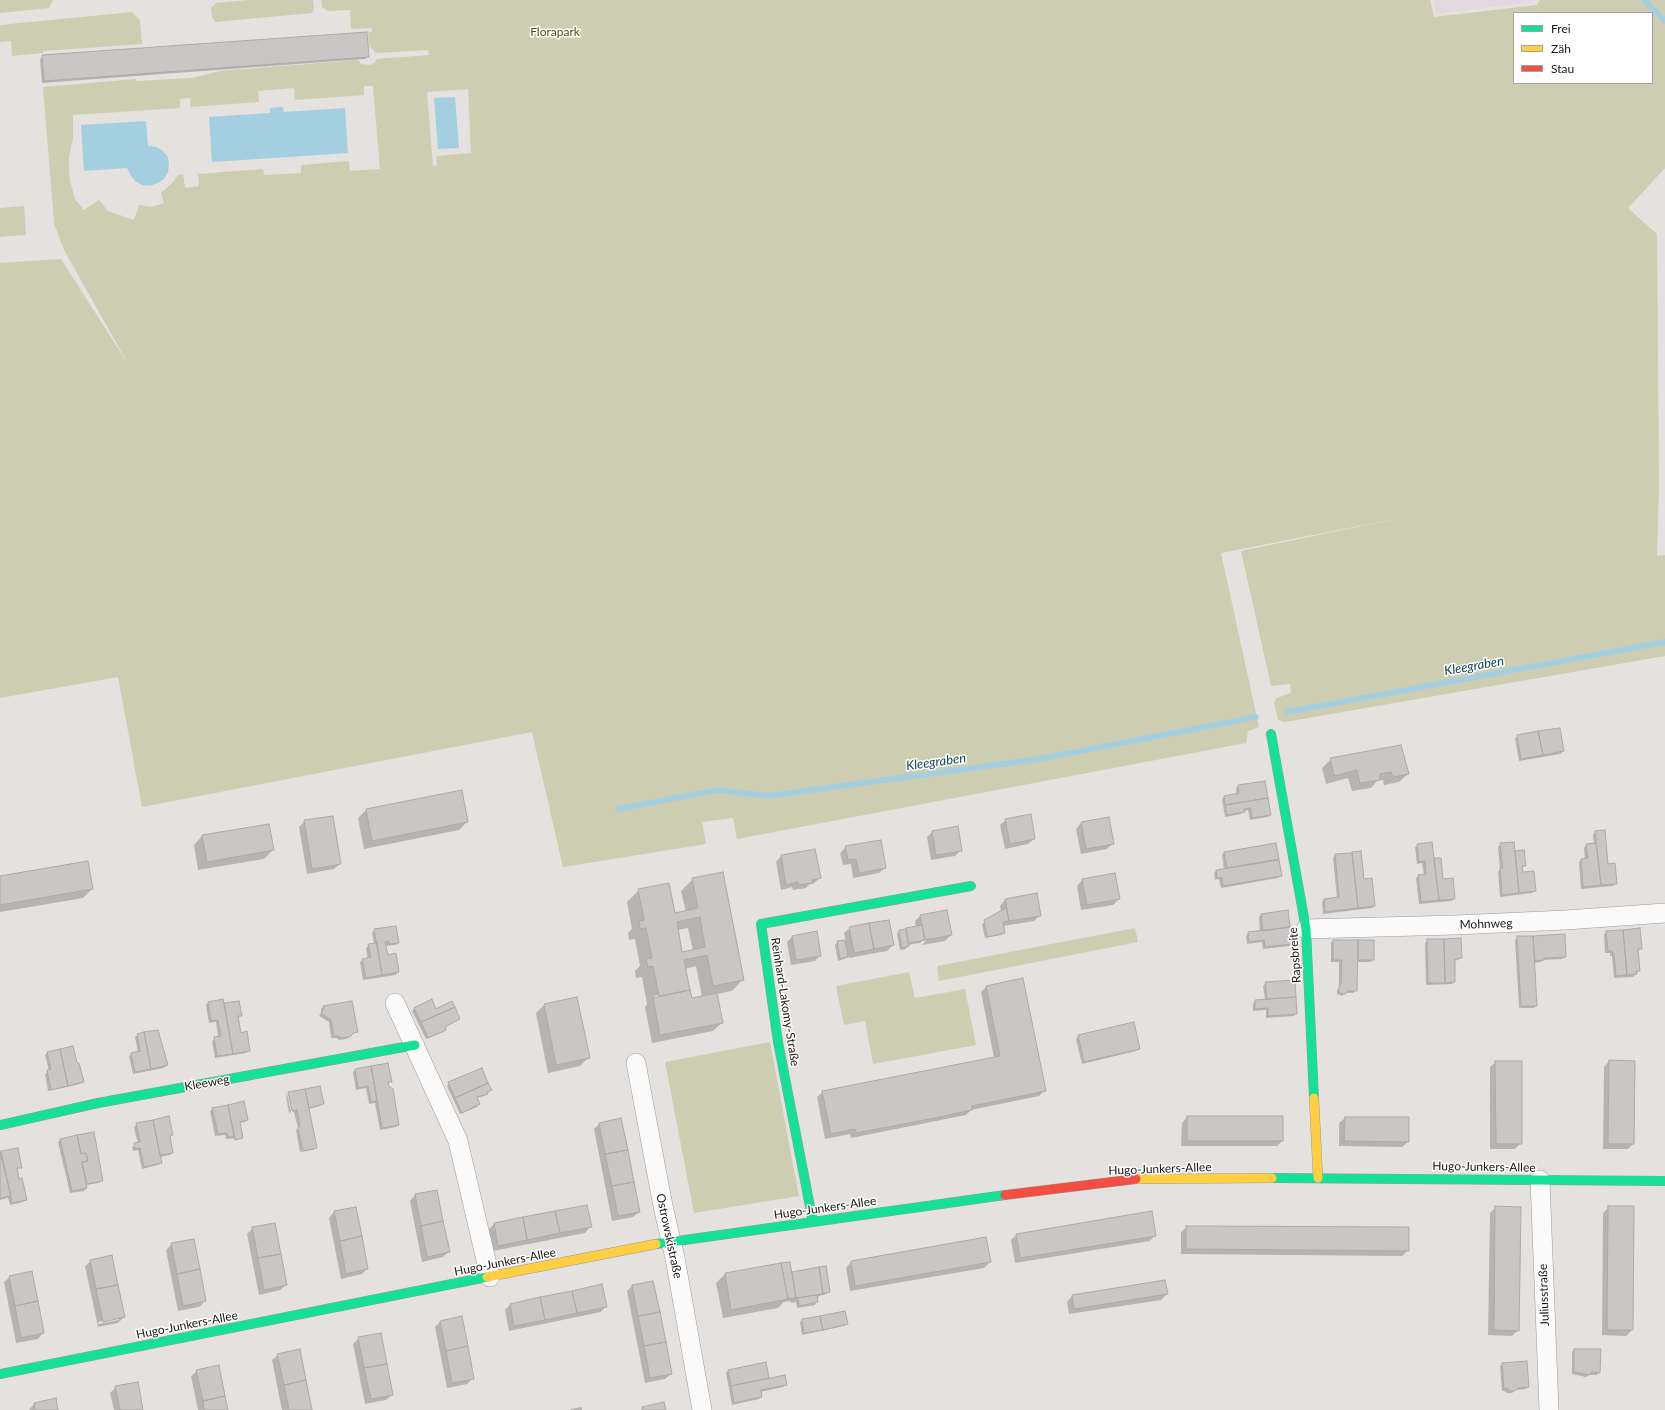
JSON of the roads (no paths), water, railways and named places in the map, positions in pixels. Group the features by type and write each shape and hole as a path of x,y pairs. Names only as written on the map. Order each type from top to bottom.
{"street":[{"name":"Rapsbreite","path":"1271,734 1306,929 1318,1178"},
{"name":"Reinhard-Lakomy-Straße","path":"813,1222 778,1042 761,924 971,886"},
{"name":"Mohnweg","path":"1306,929 1455,925 1566,920 1665,913"},
{"path":"395,1003 458,1141 490,1277"},
{"name":"Kleeweg","path":"0,1125 98,1103 415,1045"},
{"name":"Ostrowskistraße","path":"636,1063 702,1410"},
{"name":"Hugo-Junkers-Allee","path":"0,1374 671,1241 1046,1189 1141,1179 1318,1178 1665,1181"},
{"name":"Juliusstraße","path":"1540,1180 1549,1410"}],"water":[{"path":"455,97 459,148 438,149 434,98"},
{"path":"283,107 284,112 345,108 348,153 212,162 209,117 270,113 270,108"},
{"path":"146,121 148,146 156,147 162,150 168,157 168,172 164,179 150,186 142,185 135,181 127,168 84,171 81,125"}],"waterway":[{"path":"1644,0 1665,21"},
{"name":"Kleegraben","path":"1287,712 1665,642"},
{"name":"Kleegraben","path":"618,809 718,790 768,796 1039,759 1256,717"}],"park label":[{"name":"Florapark","path":"555,32"}]}
